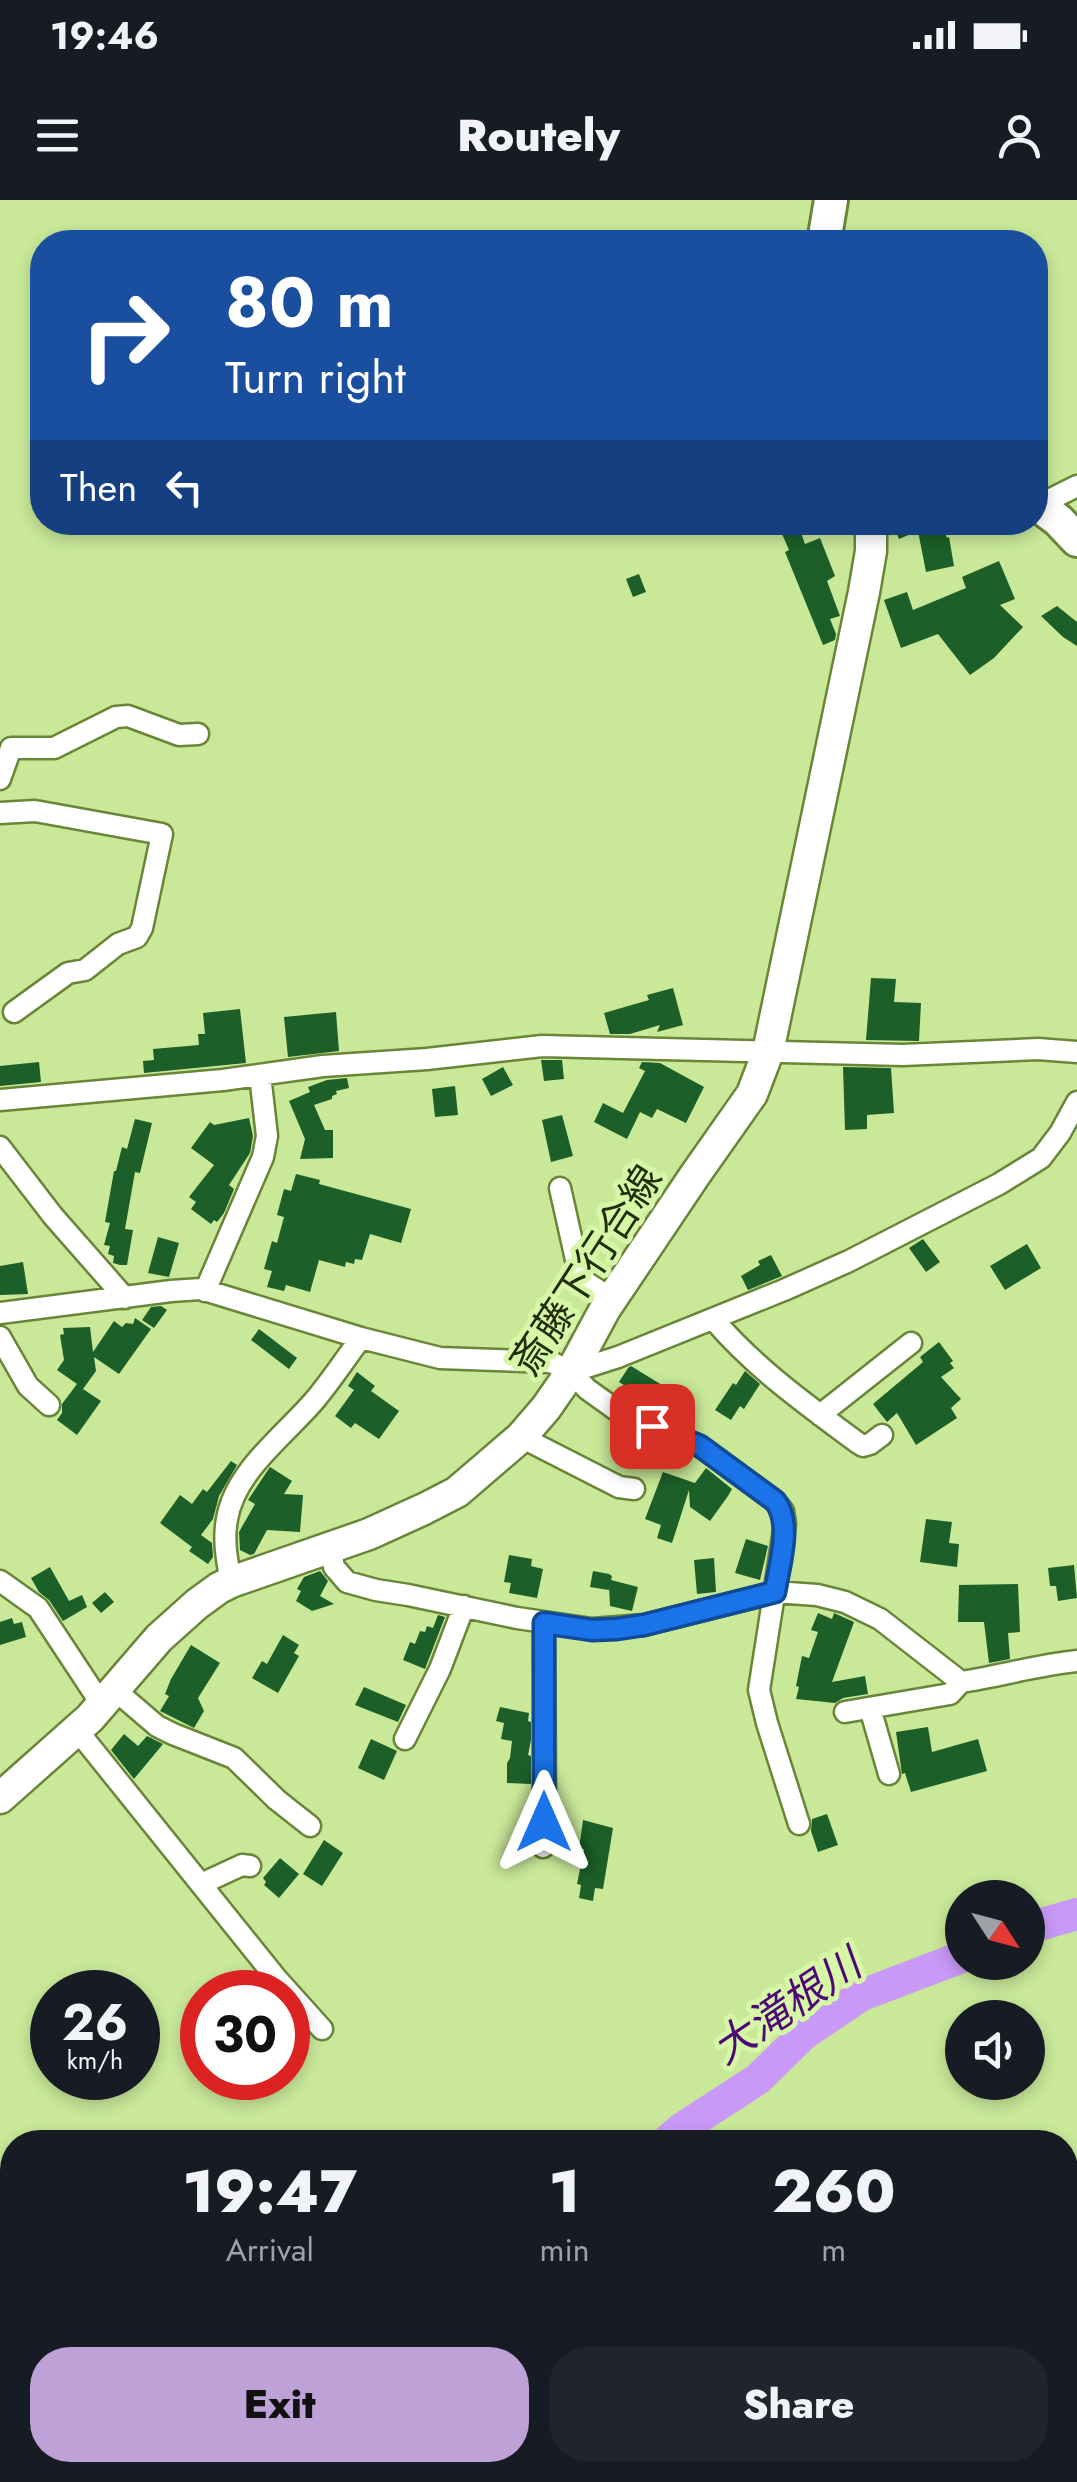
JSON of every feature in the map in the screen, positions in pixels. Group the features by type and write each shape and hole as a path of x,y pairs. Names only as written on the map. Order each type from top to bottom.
{"main road":[{"path":"826,230 831,200"},
{"path":"1048,512 1077,540"},
{"name":"斎藤下行合線","path":"0,1798 78,1730 160,1638 197,1604 231,1582 396,1522 457,1492 521,1437 571,1372 612,1299 752,1094 768,1052 864,592 871,535"}],"street":[{"path":"1048,499 1077,486"},
{"path":"0,779 11,748 54,748 116,717 128,716 179,735 198,734"},
{"path":"0,812 35,810 162,834 137,937 118,944 85,970 68,973 14,1012"},
{"path":"0,1100 542,1046 903,1054 1077,1052"},
{"path":"205,1291 263,1157 266,1136 260,1074"},
{"path":"571,1372 714,1320 849,1261 1029,1166 1048,1150 1077,1102"},
{"path":"0,1147 53,1216 125,1298"},
{"path":"560,1188 579,1273 587,1284 612,1299"},
{"path":"0,1314 172,1290 205,1291 440,1358 551,1362 571,1372 619,1412 700,1446 783,1511 785,1524 759,1690 799,1824"},
{"path":"714,1320 782,1387 864,1446 882,1435"},
{"path":"0,1337 28,1386 49,1405"},
{"path":"231,1582 225,1546 226,1519 232,1500 361,1338"},
{"path":"820,1415 911,1343"},
{"path":"521,1437 619,1487 634,1489"},
{"path":"330,1546 334,1567 347,1582 592,1630 644,1625 775,1592 817,1595 846,1602 880,1619 962,1682"},
{"path":"0,1580 38,1608 108,1697 173,1734 234,1758 310,1826"},
{"path":"405,1739 440,1668 464,1606"},
{"path":"543,1848 544,1623"},
{"path":"845,1712 950,1694 962,1682 1077,1661"},
{"path":"870,1708 889,1774"},
{"path":"78,1730 277,1979 322,2029"},
{"path":"201,1884 242,1865 250,1866"}],"building":[{"path":"782,535 802,535 805,544 820,538 835,576 827,581 840,616 830,619 835,640 823,645 785,552 789,550"},
{"path":"919,535 946,535 954,566 926,572"},
{"path":"999,561 1015,599 1000,605 1023,627 994,658 970,675 938,634 901,648 884,600 907,592 913,610 966,588 962,577"},
{"path":"639,574 646,592 633,597 626,579"},
{"path":"1057,606 1077,622 1077,646 1041,616"},
{"path":"871,978 896,979 894,1002 921,1003 919,1041 866,1040"},
{"path":"673,988 683,1025 657,1032 660,1025 630,1034 610,1034 604,1013 649,1000 647,995"},
{"path":"240,1009 246,1063 144,1073 143,1061 154,1060 153,1049 199,1045 198,1034 205,1034 203,1013"},
{"path":"336,1012 339,1051 288,1057 284,1017"},
{"path":"541,1060 562,1060 564,1079 544,1081"},
{"path":"39,1062 41,1082 0,1086 0,1066"},
{"path":"642,1062 660,1063 704,1087 686,1123 657,1109 652,1118 640,1112 627,1139 594,1122 603,1103 623,1113 645,1071 639,1068"},
{"path":"503,1067 513,1085 491,1096 482,1079"},
{"path":"843,1067 891,1068 894,1113 867,1115 867,1129 845,1130"},
{"path":"347,1078 349,1088 314,1105 325,1130 333,1130 333,1158 300,1159 305,1139 289,1101 310,1092 308,1087"},
{"path":"455,1086 458,1115 435,1117 432,1089"},
{"path":"562,1115 573,1156 551,1162 542,1120"},
{"path":"249,1118 253,1136 250,1153 229,1185 234,1189 224,1213 211,1224 191,1209 196,1202 189,1197 214,1165 191,1148 210,1122 214,1125"},
{"path":"135,1119 152,1123 140,1173 135,1172 125,1229 133,1230 127,1265 120,1265 113,1263 114,1256 108,1254 110,1246 104,1245 110,1223 105,1222 114,1171 122,1147 127,1149"},
{"path":"296,1174 411,1209 401,1243 370,1234 362,1260 346,1262 345,1267 319,1260 310,1292 286,1285 284,1291 267,1287 272,1271 264,1269 284,1217 277,1215 284,1189 291,1191"},
{"path":"158,1237 179,1243 169,1277 148,1273"},
{"path":"923,1239 940,1262 926,1272 909,1248"},
{"path":"1027,1244 1041,1268 1005,1290 990,1266"},
{"path":"771,1255 782,1276 748,1290 741,1276"},
{"path":"23,1262 28,1294 0,1295 0,1266"},
{"path":"151,1307 167,1310 154,1328 142,1320"},
{"path":"135,1318 151,1329 119,1374 94,1357 96,1371 83,1389 101,1401 77,1435 57,1420 62,1404 77,1384 57,1370 64,1360 60,1335 64,1334 63,1328 90,1327 93,1352 114,1321 122,1327 133,1324"},
{"path":"259,1329 297,1358 289,1369 251,1340"},
{"path":"939,1342 953,1361 950,1363 954,1368 941,1377 961,1399 951,1408 957,1418 916,1445 897,1413 887,1422 873,1404 923,1362 920,1357"},
{"path":"631,1366 670,1390 656,1413 634,1403 639,1395 619,1382"},
{"path":"745,1371 760,1384 744,1409 740,1406 731,1420 715,1410"},
{"path":"357,1372 375,1386 371,1391 399,1411 379,1439 355,1423 351,1428 335,1416 354,1390 348,1386"},
{"path":"231,1461 237,1465 219,1496 213,1519 201,1535 212,1543 213,1557 208,1564 160,1523 180,1495 192,1504 203,1489 207,1492"},
{"path":"270,1467 292,1481 284,1494 303,1495 300,1532 267,1530 250,1555 240,1550 239,1532 255,1504 248,1500"},
{"path":"706,1468 732,1489 728,1496 710,1521 690,1507 689,1490 672,1543 657,1538 661,1525 645,1519 663,1472 695,1483"},
{"path":"926,1519 952,1522 949,1543 959,1544 957,1567 920,1562"},
{"path":"746,1539 768,1546 760,1580 735,1573"},
{"path":"509,1555 532,1559 531,1566 543,1569 537,1598 509,1593 511,1583 504,1582"},
{"path":"714,1558 716,1592 697,1594 694,1560"},
{"path":"1074,1565 1077,1598 1058,1601 1056,1586 1050,1586 1048,1568"},
{"path":"50,1567 69,1601 82,1595 87,1607 63,1621 31,1578"},
{"path":"320,1571 328,1581 320,1596 334,1604 312,1611 296,1601 301,1591 297,1589 304,1577"},
{"path":"593,1571 638,1587 632,1611 610,1606 609,1586 609,1590 590,1587"},
{"path":"1018,1584 1020,1632 1008,1633 1010,1659 989,1663 984,1622 958,1622 959,1585"},
{"path":"105,1592 114,1602 101,1613 92,1603"},
{"path":"818,1613 832,1619 834,1613 854,1622 832,1682 865,1676 868,1694 835,1703 796,1699 802,1656 809,1658 818,1632 811,1630"},
{"path":"438,1615 445,1617 425,1669 403,1660 410,1642 415,1644 420,1631 425,1632 427,1626 433,1628"},
{"path":"12,1618 14,1624 22,1622 26,1637 0,1645 0,1622"},
{"path":"283,1635 299,1645 294,1653 299,1656 278,1693 252,1678 262,1661 267,1664"},
{"path":"191,1645 220,1663 198,1698 204,1711 194,1728 160,1711 169,1696 165,1694 171,1679"},
{"path":"364,1687 406,1705 398,1722 355,1705"},
{"path":"500,1707 529,1713 531,1784 507,1783 512,1741 501,1739 504,1723 496,1721"},
{"path":"928,1727 932,1752 978,1739 987,1771 911,1792 905,1773 902,1774 896,1732"},
{"path":"124,1734 138,1746 147,1736 163,1744 134,1779 111,1750"},
{"path":"371,1739 397,1751 384,1780 358,1768"},
{"path":"827,1814 838,1845 818,1852 811,1831 812,1819"},
{"path":"583,1820 613,1828 603,1889 595,1888 593,1901 579,1898 581,1885 577,1884 584,1849 579,1849"},
{"path":"324,1840 343,1853 322,1886 303,1874"},
{"path":"280,1858 299,1874 279,1898 264,1885 263,1878"}],"waterway":[{"name":"大滝根川","path":"1045,1923 1077,1914"},
{"name":"大滝根川","path":"680,2130 758,2079 804,2034 862,1995 945,1963"}],"route":[{"path":"544,1822 544,1623 592,1630 617,1629 775,1592 785,1524 783,1511 700,1446 652,1426"}]}
